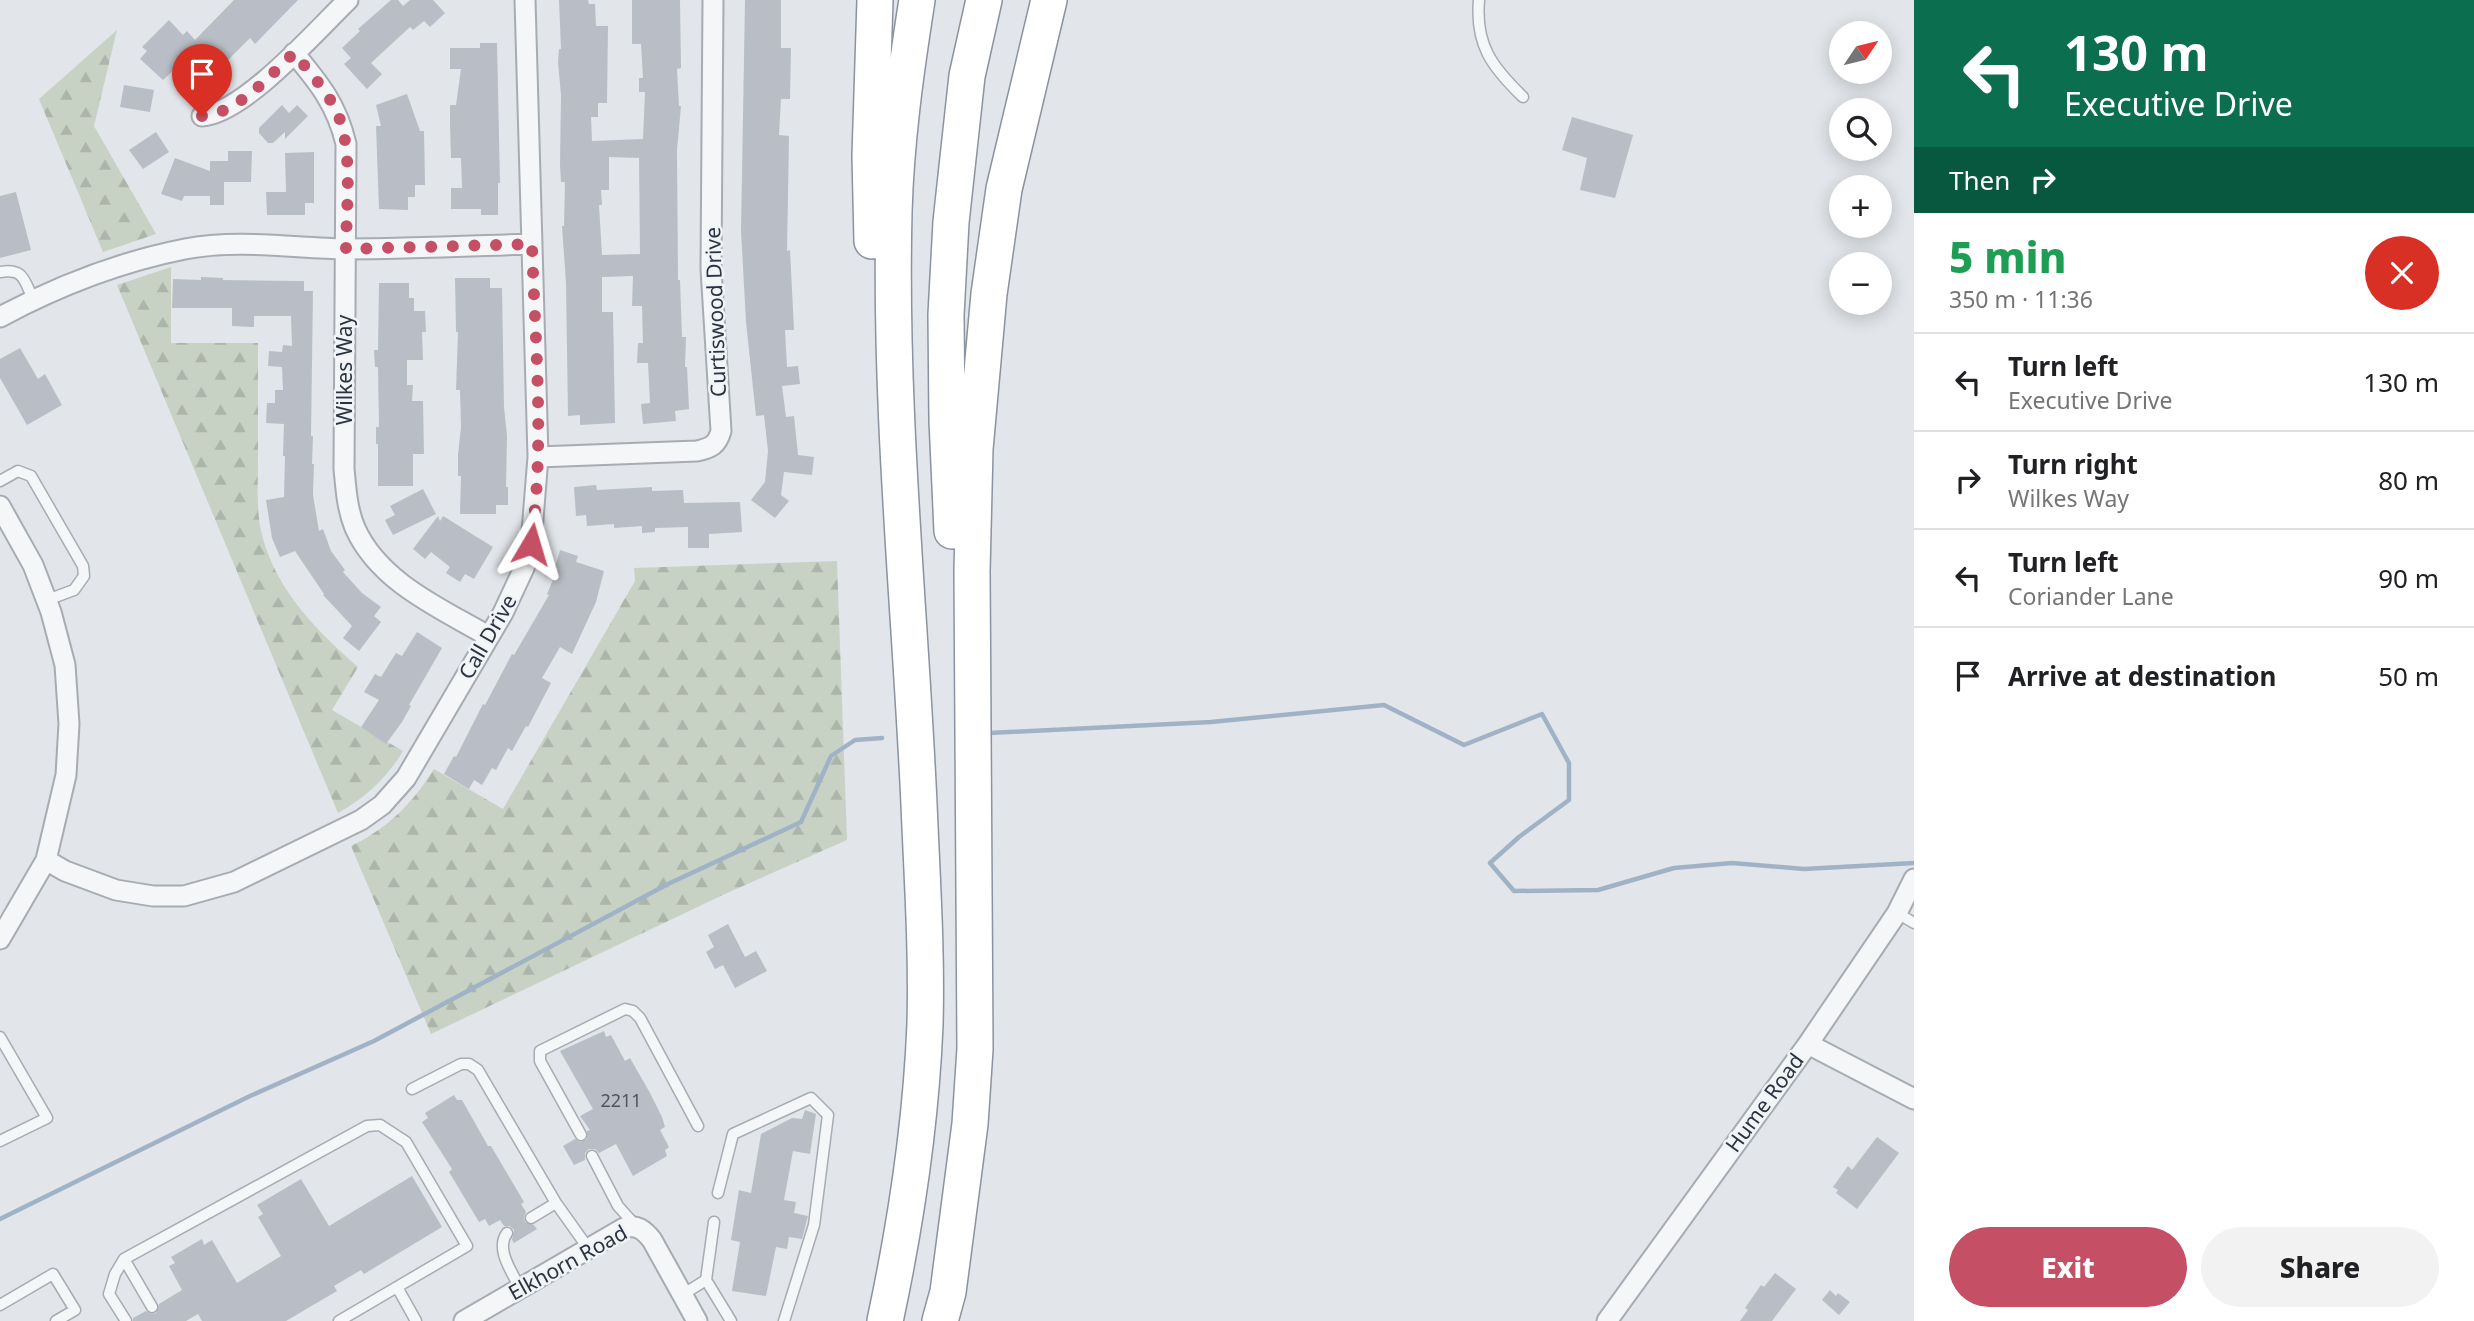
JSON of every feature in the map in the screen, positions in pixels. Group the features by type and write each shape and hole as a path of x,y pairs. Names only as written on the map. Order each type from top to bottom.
{"highway":[{"path":"875,0 870,156 873,264 915,723"},
{"path":"885,1321 910,1184 919,1112 925,1024 924,923 915,723 899,477 894,316 895,197 903,96 917,0"},
{"path":"973,814 955,596 947,421 946,315 951,222 967,76 984,0"},
{"path":"940,1321 948,1292 970,1124 975,1049 972,571 975,449 981,371 1004,189 1049,0"}],"street":[{"path":"202,116 211,116 256,88 348,0"},
{"name":"Call Drive","path":"46,860 116,890 153,896 184,896 234,882 361,820 382,804 406,778 514,591 531,544 538,457 525,0"},
{"name":"Curtiswood Drive","path":"538,457 697,451 710,448 719,440 721,431 711,270 713,0"},
{"name":"Wilkes Way","path":"294,53 329,98 341,124 346,144 345,469 347,499 355,527 385,571 488,636"},
{"path":"0,317 82,278 187,249 226,246 346,249 532,244"},
{"path":"0,939 46,860 66,775 69,724 65,665 47,600 33,565 2,515"},
{"name":"Hume Road","path":"1607,1321 1808,1044 1901,905 1914,879"},
{"path":"1808,1044 1914,1099"},
{"path":"636,1226 652,1240 697,1321"},
{"name":"Elkhorn Road","path":"464,1321 624,1228 636,1226"}],"lane":[{"path":"1479,0 1478,29 1489,60 1503,79 1523,97"},
{"path":"0,272 12,270 21,275 33,299"},
{"path":"0,481 18,471 31,476 83,566 84,576 74,590 47,600"},
{"path":"1901,905 1914,923"},
{"path":"581,1135 540,1061 540,1051 625,1009 633,1011 640,1018 698,1126"},
{"path":"0,1037 47,1118 0,1141"},
{"path":"412,1089 461,1063 469,1064 478,1070 556,1203 588,1248"},
{"path":"718,1193 733,1134 811,1098 828,1115 814,1225 784,1321"},
{"path":"126,1321 109,1294 115,1274 124,1259 367,1126 380,1125 407,1142 467,1246 339,1321"},
{"path":"593,1156 618,1206 636,1226"},
{"path":"531,1218 556,1203"},
{"path":"714,1222 706,1280 731,1321"},
{"path":"507,1233 502,1239 502,1248 520,1288"},
{"path":"124,1259 152,1307"},
{"path":"0,1305 53,1274 75,1310 56,1321"},
{"path":"682,1295 706,1280"},
{"path":"397,1287 416,1321"}],"green space":[{"path":"117,30 94,126 156,234 103,252 39,99"},
{"path":"171,267 171,343 258,343 260,526 268,555 288,591 313,624 358,667 332,710 403,751 375,786 338,813 117,285"},
{"path":"837,561 847,840 727,893 431,1034 351,846 376,832 398,814 434,769 503,809 635,581 634,568"}],"building":[{"path":"234,0 298,0 255,44 250,38 226,62 213,48 196,65 188,57 163,80 140,59 147,51 142,47 169,20 183,35 187,31 195,40"},
{"path":"391,0 398,0 403,6 410,0 433,0 445,13 430,27 424,21 413,30 410,27 371,63 382,74 367,89 344,64 351,58 342,48 360,31 358,29"},
{"path":"559,0 588,0 589,4 595,4 596,26 608,26 607,103 598,103 598,117 591,117 592,141 643,139 645,92 639,92 639,78 643,78 641,44 632,44 632,0 680,0 681,68 677,69 681,106 677,150 678,280 682,337 686,337 685,367 689,409 675,411 676,421 643,424 641,404 650,403 648,363 637,363 638,343 643,343 642,306 632,306 633,276 602,277 602,312 613,312 615,423 580,425 580,415 568,416 566,283 562,226 565,182 561,182 560,165 561,95 558,62 561,49","holes":["609,157 639,158 640,254 602,255 599,205 602,205 601,190 609,190"]},
{"path":"745,0 781,0 781,48 791,48 790,99 781,99 779,135 789,136 787,251 790,250 794,330 785,330 787,367 798,366 800,384 782,386 786,417 794,416 798,455 814,457 812,475 784,472 781,495 789,501 775,518 751,500 765,482 768,451 764,415 756,416 746,322 741,231"},
{"path":"480,43 497,43 500,183 498,215 481,215 481,209 451,209 451,188 462,188 461,158 451,158 450,126 450,105 456,105 461,69 450,69 450,48 480,48"},
{"path":"124,85 154,90 150,112 120,107"},
{"path":"407,94 420,131 424,131 425,185 415,185 415,197 408,197 408,210 379,209 376,126 381,126 376,105"},
{"path":"282,105 289,113 297,105 308,116 285,139 285,132 273,143 268,143 259,133 259,128"},
{"path":"1572,117 1633,135 1615,198 1580,190 1587,158 1562,150"},
{"path":"156,132 169,152 143,169 129,150"},
{"path":"228,151 252,151 251,182 224,182 224,205 210,205 210,196 184,196 182,201 161,194 175,158 210,171 210,161 228,161"},
{"path":"314,152 314,203 305,203 305,215 267,215 266,192 286,192 285,153"},
{"path":"16,192 31,250 0,258 0,196"},
{"path":"201,277 223,280 304,281 304,291 313,291 311,436 313,495 319,531 323,529 331,551 345,570 343,572 362,593 381,607 374,616 381,622 359,651 343,638 352,626 323,595 295,551 280,557 272,538 266,500 284,497 285,456 284,424 266,423 267,403 275,403 275,390 283,390 282,367 268,366 269,351 282,352 283,345 292,346 291,316 254,316 254,327 232,326 232,308 172,308 173,279 201,280"},
{"path":"455,278 490,278 490,288 502,288 508,505 496,505 496,514 460,514 461,476 458,476 458,455 461,427 460,390 456,390 458,332"},
{"path":"379,283 409,283 409,298 414,298 414,311 425,311 426,332 422,332 423,360 407,360 407,385 413,385 412,401 423,401 424,454 413,454 413,486 378,486 378,367 375,367 374,350 378,350"},
{"path":"20,348 38,379 45,374 62,405 27,425 0,378 0,359"},
{"path":"596,485 597,490 652,487 652,491 683,490 684,503 740,502 742,532 709,534 709,548 688,548 688,527 655,528 655,532 642,533 642,526 587,526 586,515 576,516 574,487"},
{"path":"423,489 436,514 393,535 385,520 395,515 390,506"},
{"path":"438,516 440,521 443,516 493,547 474,579 465,574 460,582 446,573 450,567 431,552 425,559 413,549"},
{"path":"560,550 578,556 576,562 604,571 596,602 572,654 560,647 542,678 551,683 512,751 508,748 496,770 492,768 482,785 474,780 469,789 444,774 549,595 547,594 558,568 555,568"},
{"path":"417,632 442,648 402,722 386,744 361,727 379,700 364,692 375,674 381,677 396,653 402,656"},
{"path":"728,924 745,957 756,951 767,971 735,988 723,965 715,969 706,952 714,947 708,935"},
{"path":"604,1031 606,1037 611,1035 625,1061 630,1058 650,1093 662,1117 665,1127 660,1130 669,1147 665,1150 667,1156 633,1176 616,1144 599,1153 595,1149 589,1149 585,1153 585,1160 574,1165 563,1146 575,1139 580,1142 587,1139 587,1131 590,1130 580,1116 593,1109 560,1051"},
{"path":"454,1095 457,1100 462,1100 524,1202 521,1204 526,1212 525,1222 537,1229 514,1243 514,1230 510,1226 504,1226 500,1220 489,1226 485,1219 479,1222 449,1172 452,1169 422,1122 428,1118 425,1113"},
{"path":"805,1110 816,1114 810,1154 793,1151 784,1200 796,1202 794,1213 808,1216 802,1239 789,1237 787,1249 776,1247 766,1296 732,1291 740,1242 731,1240 739,1190 751,1193 761,1134 792,1118 802,1119"},
{"path":"1877,1137 1899,1153 1857,1209 1836,1193 1838,1190 1833,1187 1848,1166 1852,1170"},
{"path":"412,1176 442,1227 364,1274 361,1270 334,1286 337,1291 286,1321 202,1321 198,1314 186,1321 133,1321 133,1318 146,1311 156,1313 159,1304 182,1290 169,1266 175,1263 171,1257 202,1239 204,1245 212,1240 237,1283 281,1256 258,1217 263,1214 257,1205 301,1179 329,1226"},
{"path":"1775,1273 1796,1289 1772,1321 1740,1321 1748,1310 1745,1308 1761,1285 1764,1287"},
{"path":"1830,1290 1850,1302 1839,1315 1822,1300"}],"waterway":[{"path":"989,733 1211,722 1384,705 1464,745 1542,714 1569,763 1569,800 1519,837 1490,863 1514,891 1598,890 1674,868 1732,863 1804,869 1914,863"},
{"path":"0,1219 250,1096 374,1041 668,884 801,822 831,756 855,740 882,738"}],"route":[{"path":"202,116 211,116 256,88 294,53 329,98 341,124 346,144 346,249 532,244 538,457 531,544"}]}
